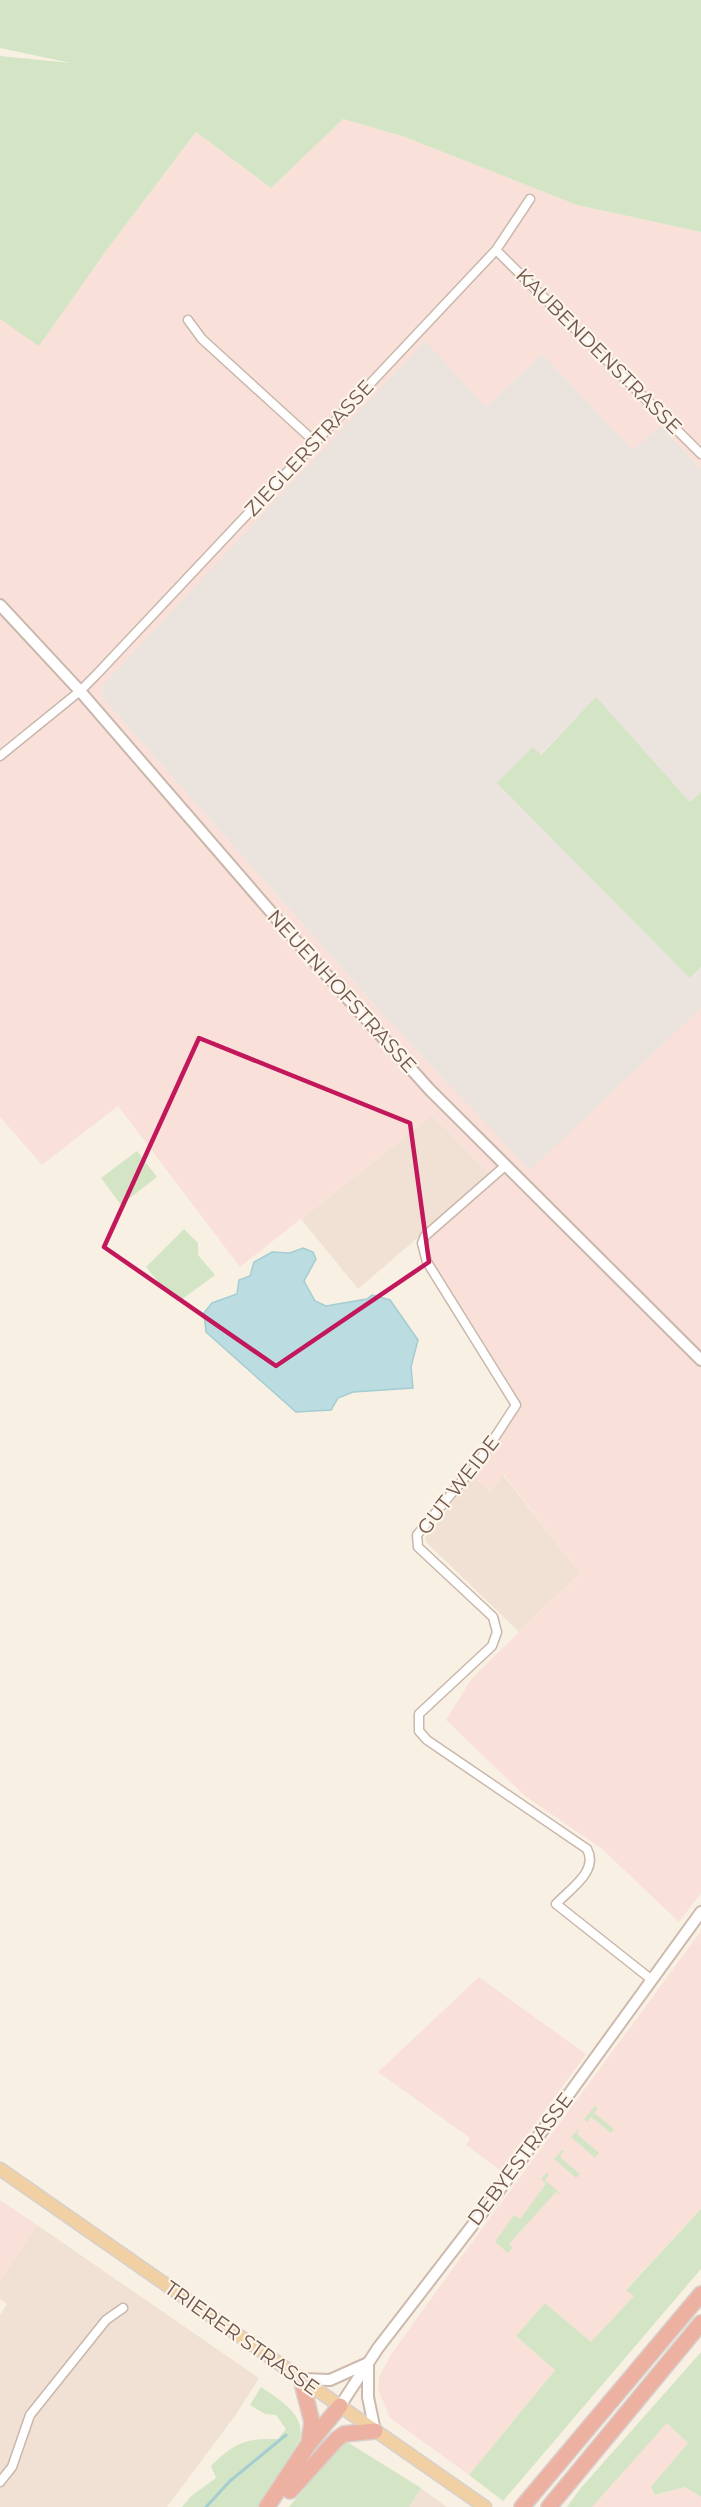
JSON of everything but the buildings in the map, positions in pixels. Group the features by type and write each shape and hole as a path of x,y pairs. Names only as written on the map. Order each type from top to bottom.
{"highway":[{"path":"525,2502 701,2294"},
{"path":"549,2507 701,2323"},
{"path":"301,2379 312,2422 308,2445"},
{"path":"267,2507 308,2445 340,2406"},
{"path":"278,2507 330,2432 340,2406"},
{"path":"290,2491 344,2434 375,2430"}],"main road":[{"name":"TRIERER STRASSE","path":"0,2169 485,2507"}],"street":[{"name":"ZIEGLERSTRASSE","path":"0,756 80,691 496,250 530,199"},
{"name":"KAUBENDENSTRASSE","path":"496,250 701,453"},
{"path":"188,320 202,339 315,442"},
{"name":"NEUENHOFSTRASSE","path":"0,605 80,691 296,941 430,1090 701,1360"},
{"name":"GUT WEIDE","path":"505,1166 425,1236 422,1244 426,1262 516,1405 482,1457 417,1535 418,1547 493,1617 497,1632 492,1646 420,1714 419,1731 527,1810 587,1849 592,1857 590,1869 556,1904 652,1980"},
{"name":"DEBYESTRASSE","path":"340,2406 368,2363 449,2252 495,2196 701,1912"},
{"path":"0,2482 12,2467 30,2415 106,2320 123,2308"},
{"path":"301,2379 330,2380 368,2363 368,2397 375,2430"}],"highlighted area":[{"path":"199,1038 410,1123 429,1262 276,1366 104,1247"}],"shaded area":[{"path":"342,119 405,137 577,205 701,232 701,469 661,426 633,451 542,354 486,407 103,685 102,697 380,1011 530,1169 701,1008 701,1893 679,1922 602,1849 525,1796 446,1720 472,1678 580,1573 504,1475 490,1491 473,1476 522,1404 418,1238 490,1174 432,1115 240,1267 118,1106 42,1165 0,1117 0,319 39,345 108,248 196,132 271,188"},
{"path":"425,341 486,407 542,354 633,450 661,426 701,469 701,792 690,802 596,698 540,755 533,747 690,978 701,967 701,1008 530,1170 380,1011 102,697 103,685"},
{"path":"432,1115 491,1175 358,1289 301,1219"},
{"path":"503,1475 580,1573 519,1632 427,1543 425,1538 473,1476 490,1491"},
{"path":"701,1931 701,2209 626,2289 634,2296 591,2343 545,2303 516,2336 555,2370 469,2475 390,2418 378,2390 379,2377 392,2353 448,2275"},
{"path":"479,1977 586,2054 501,2171 466,2145 470,2138 378,2072"},
{"path":"0,2200 37,2225 0,2280"},
{"path":"37,2225 259,2378 237,2413 167,2507 0,2507 0,2315 7,2304 0,2299 0,2280"},
{"path":"667,2422 688,2443 656,2495 685,2487 701,2497 701,2507 592,2507"},
{"path":"421,2488 447,2507 409,2507"}],"green space":[{"path":"0,0 701,0 701,232 577,205 405,137 343,119 271,188 196,132 108,248 39,346 0,319 0,56 71,63 0,48"},
{"path":"596,697 690,802 701,792 701,967 690,978 497,783 533,747 541,755"},
{"path":"137,1151 157,1177 121,1205 101,1178"},
{"path":"184,1229 198,1243 198,1255 215,1275 181,1300 170,1296 146,1267"},
{"path":"595,2106 598,2108 594,2113 614,2129 611,2133 591,2117 587,2122 584,2119"},
{"path":"579,2128 577,2134 599,2153 595,2158 571,2137"},
{"path":"562,2150 564,2151 560,2157 580,2174 576,2178 554,2159"},
{"path":"546,2173 549,2175 545,2180 561,2194 556,2192 509,2244 513,2247 508,2253 495,2242 514,2215 520,2219 546,2184 541,2179"},
{"path":"701,2209 701,2269 503,2501 469,2475 555,2370 516,2336 545,2303 591,2342 634,2296 626,2290"},
{"path":"701,2352 701,2497 685,2487 655,2495 651,2487 688,2443 667,2423 592,2507 567,2507 580,2489"},
{"path":"261,2387 284,2403 300,2424 301,2433 299,2442 258,2507 182,2507 191,2496 216,2478 211,2466 226,2452 249,2441 278,2439 286,2429 276,2415 265,2414 250,2405"},
{"path":"344,2440 421,2488 409,2507 289,2507"}],"water":[{"path":"303,1248 313,1252 316,1259 304,1281 315,1301 326,1306 367,1299 372,1295 390,1300 418,1340 411,1367 413,1388 353,1392 338,1398 331,1410 296,1412 206,1332 204,1313 212,1303 237,1294 239,1280 250,1276 254,1262 272,1252 290,1253"}],"waterway":[{"path":"206,2507 230,2481 286,2435"}]}
